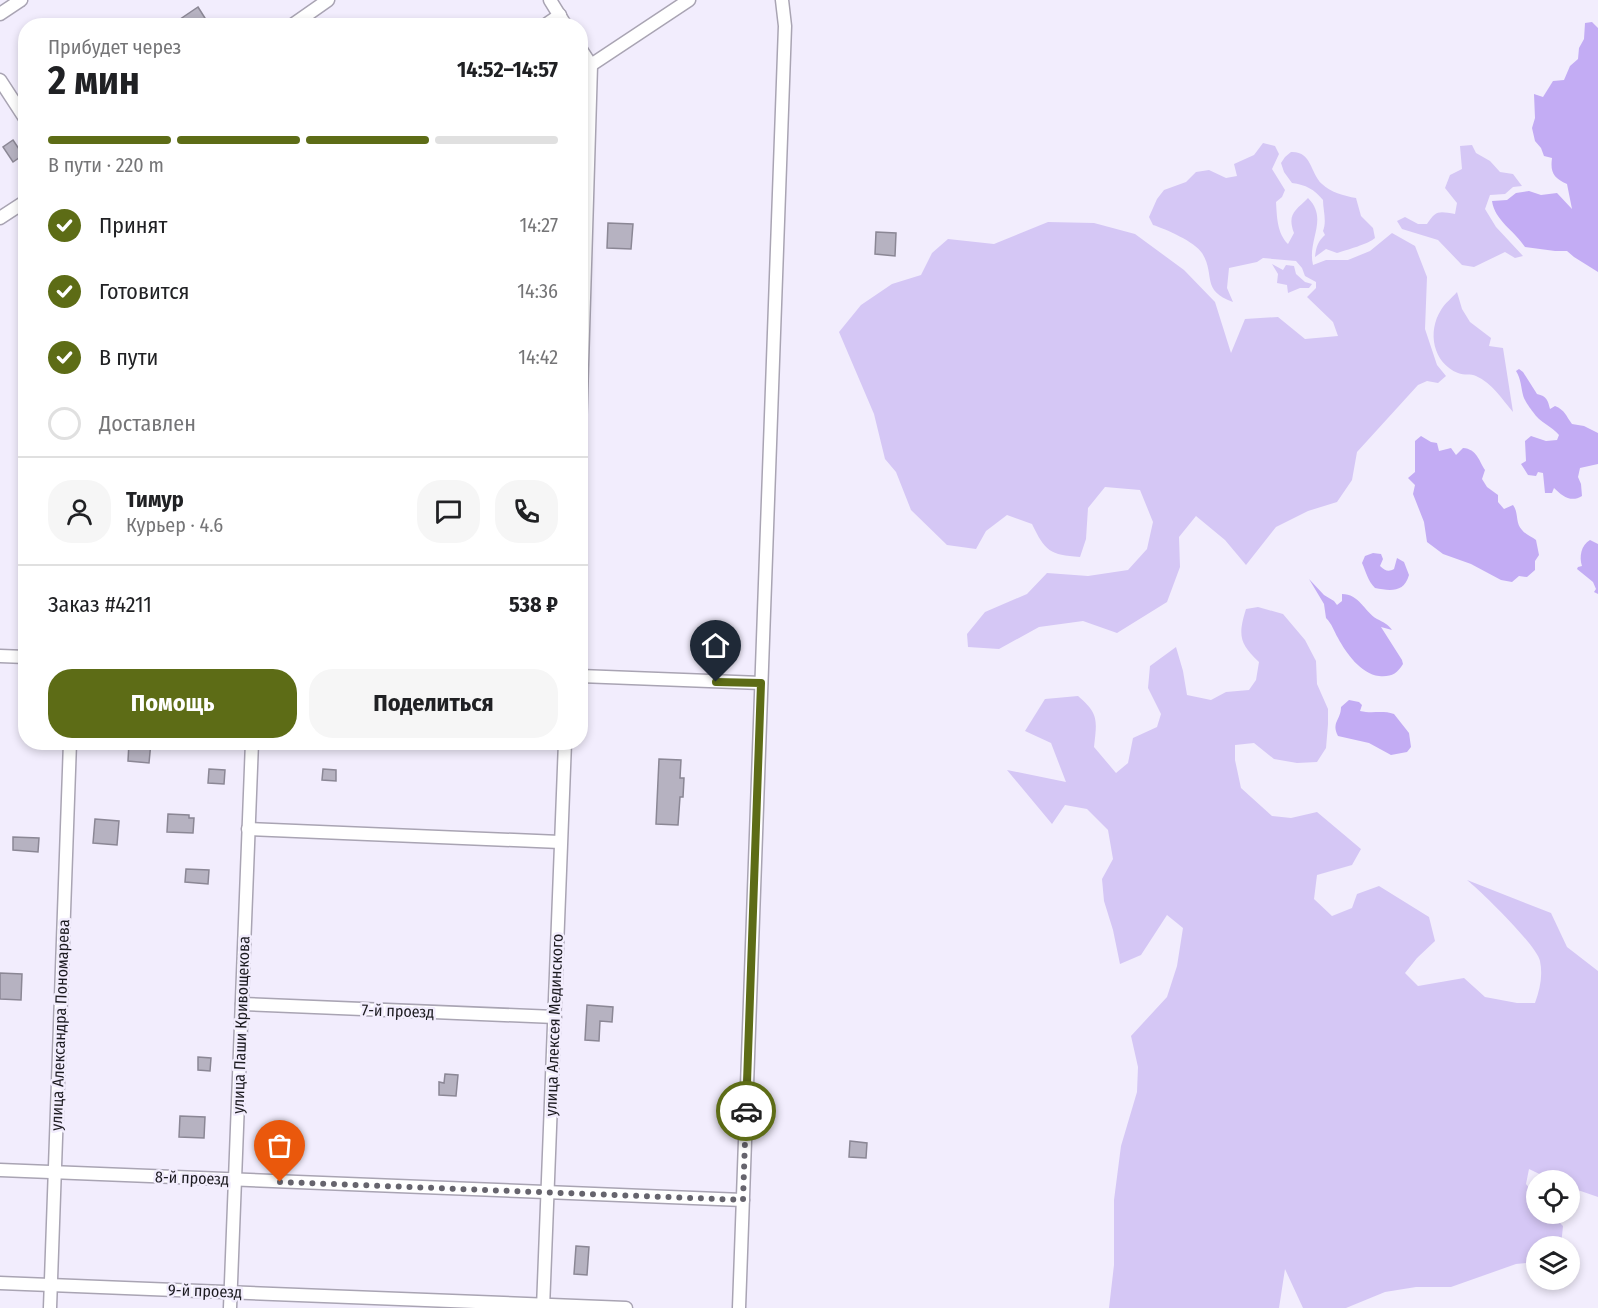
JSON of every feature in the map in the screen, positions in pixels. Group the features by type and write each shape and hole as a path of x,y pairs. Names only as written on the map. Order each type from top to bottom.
{"street":[{"path":"0,14 21,0"},
{"path":"302,18 328,0"},
{"path":"550,0 562,18"},
{"path":"591,65 689,0"},
{"path":"739,1308 785,26 782,0"},
{"path":"588,60 591,65 588,165"},
{"path":"0,80 18,108"},
{"path":"0,218 18,206"},
{"path":"0,656 18,657"},
{"path":"588,676 761,683"},
{"name":"улица Александра Пономарева","path":"50,1308 70,750"},
{"name":"улица Паши Кривощекова","path":"230,1308 252,750"},
{"name":"улица Алексея Мединского","path":"543,1307 565,750"},
{"path":"248,830 560,842"},
{"name":"7-й проезд","path":"242,1004 555,1017"},
{"name":"8-й проезд","path":"0,1170 743,1200"},
{"name":"9-й проезд","path":"0,1283 543,1307 626,1308"}],"shaded area":[{"path":"1592,22 1598,28 1598,272 1567,251 1525,247 1501,220 1492,201 1507,200 1516,193 1529,191 1541,195 1557,193 1572,209 1567,184 1554,174 1552,158 1544,156 1535,141 1532,128 1535,118 1534,94 1543,97 1553,81 1564,80 1570,66 1578,59 1579,48 1584,39 1585,23"},
{"path":"1263,143 1275,146 1279,154 1272,169 1285,190 1276,202 1277,219 1284,240 1288,244 1294,233 1291,221 1296,210 1308,198 1314,206 1317,222 1312,256 1313,265 1326,260 1348,260 1370,251 1392,233 1415,246 1427,277 1425,329 1437,365 1446,376 1438,383 1427,381 1418,385 1357,452 1352,480 1337,502 1308,511 1276,527 1246,565 1225,540 1196,516 1179,537 1180,567 1167,602 1117,633 1083,621 1039,627 999,649 968,647 967,634 985,612 1027,594 1047,573 1088,576 1128,570 1147,549 1153,522 1140,490 1105,487 1088,508 1086,539 1080,557 1055,553 1045,546 1032,524 1007,515 986,531 976,549 947,545 911,510 896,472 885,459 874,414 839,332 861,305 892,284 921,275 932,253 948,239 994,244 1048,222 1094,223 1135,234 1184,270 1215,302 1231,353 1245,319 1278,317 1305,339 1338,336 1333,322 1307,297 1316,288 1316,282 1305,276 1296,261 1263,258 1257,262 1229,268 1227,288 1233,302 1212,287 1202,253 1180,236 1153,225 1149,217 1164,190 1186,182 1196,172 1209,170 1226,178 1237,176 1234,164 1254,155"},
{"path":"1472,145 1476,153 1490,161 1500,172 1513,174 1522,186 1513,187 1505,194 1490,195 1485,209 1496,227 1523,256 1515,258 1505,252 1474,267 1462,265 1438,240 1402,229 1397,221 1405,217 1418,224 1427,224 1438,213 1455,214 1457,203 1445,188 1450,175 1462,169 1460,146"},
{"path":"1291,152 1303,155 1307,159 1325,187 1356,198 1361,216 1373,228 1375,238 1363,245 1337,253 1326,249 1315,257 1318,245 1325,235 1323,200 1309,188 1292,183 1284,172 1281,163"},
{"path":"1272,264 1283,270 1286,265 1294,266 1296,274 1305,282 1312,284 1309,288 1300,288 1288,293 1287,285 1277,283 1278,274"},
{"path":"1457,292 1462,309 1470,322 1491,338 1489,346 1503,348 1513,412 1482,379 1474,375 1460,374 1443,362 1438,354 1434,328 1443,307"},
{"path":"1519,369 1537,394 1546,399 1550,409 1555,406 1572,424 1584,426 1598,433 1598,464 1580,468 1578,477 1582,496 1578,498 1567,498 1554,488 1552,493 1545,493 1543,473 1538,472 1536,476 1528,475 1521,464 1526,461 1525,441 1531,436 1546,441 1557,440 1559,435 1536,416 1526,402 1516,371"},
{"path":"1421,436 1437,443 1439,451 1451,448 1456,455 1463,448 1472,451 1477,456 1485,470 1482,479 1487,487 1498,495 1498,502 1504,509 1513,505 1520,527 1536,540 1539,555 1535,561 1535,570 1527,577 1519,576 1512,582 1501,580 1471,564 1443,554 1427,542 1424,522 1413,494 1415,485 1408,478 1415,472 1415,441"},
{"path":"1590,540 1598,544 1598,594 1594,592 1596,589 1593,582 1577,569 1582,566 1583,548"},
{"path":"1373,553 1381,554 1383,559 1380,566 1387,570 1394,569 1397,558 1404,562 1409,575 1404,585 1391,590 1375,588 1362,563 1365,556"},
{"path":"1309,579 1337,605 1342,601 1342,594 1353,597 1372,616 1389,626 1392,630 1381,627 1402,660 1403,664 1398,670 1387,676 1379,676 1366,671 1355,662 1326,618 1324,604"},
{"path":"1258,607 1283,614 1305,640 1316,661 1317,684 1328,709 1328,724 1326,748 1317,762 1297,763 1274,759 1254,743 1235,745 1235,760 1241,788 1272,816 1291,818 1317,812 1361,849 1352,865 1317,875 1314,899 1332,916 1352,908 1357,894 1379,886 1429,917 1435,941 1405,973 1418,986 1464,978 1485,997 1517,1003 1535,1003 1541,977 1537,954 1508,919 1467,880 1551,913 1567,947 1598,971 1598,1197 1580,1191 1580,1170 1526,1170 1526,1224 1561,1224 1563,1226 1562,1236 1526,1236 1526,1263 1516,1264 1451,1287 1416,1287 1385,1292 1346,1308 1303,1308 1285,1269 1279,1308 1109,1308 1114,1265 1114,1200 1121,1146 1137,1092 1138,1067 1131,1036 1167,997 1177,966 1183,928 1167,915 1141,955 1120,964 1104,901 1102,879 1113,859 1108,830 1087,809 1065,805 1052,824 1007,770 1066,782 1051,743 1025,731 1045,699 1078,696 1090,708 1095,718 1094,747 1116,773 1128,763 1133,738 1157,727 1161,714 1148,688 1150,666 1176,647 1187,695 1211,700 1226,692 1249,690 1256,680 1259,662 1247,649 1242,638 1241,632 1246,609"},
{"path":"1349,700 1362,705 1360,711 1394,714 1409,733 1411,747 1407,752 1391,755 1369,743 1338,736 1336,724 1341,707"}],"building":[{"path":"198,7 205,18 182,18"},
{"path":"13,140 18,148 18,158 13,162 3,147"},
{"path":"608,223 633,224 631,249 607,248"},
{"path":"876,232 896,233 895,256 875,254"},
{"path":"129,750 150,750 149,763 128,761"},
{"path":"659,759 681,760 680,778 684,778 678,825 656,824"},
{"path":"209,769 225,770 224,784 208,783"},
{"path":"323,769 336,770 336,781 322,780"},
{"path":"168,814 189,815 189,818 194,818 193,833 167,832"},
{"path":"95,819 119,821 117,845 93,843"},
{"path":"13,837 39,838 38,852 13,850"},
{"path":"186,869 209,870 208,884 185,882"},
{"path":"0,973 22,974 21,1000 0,999"},
{"path":"587,1005 613,1007 612,1022 600,1021 599,1041 585,1040"},
{"path":"198,1057 211,1058 210,1071 198,1070"},
{"path":"445,1074 458,1075 456,1096 439,1095 439,1082 444,1083"},
{"path":"180,1116 205,1117 204,1138 179,1137"},
{"path":"850,1141 867,1143 866,1158 849,1157"},
{"path":"576,1246 589,1247 587,1275 574,1274"}],"way so far":[{"path":"280,1182 743,1200 746,1111"}],"route":[{"path":"716,682 761,683 746,1111"}]}
